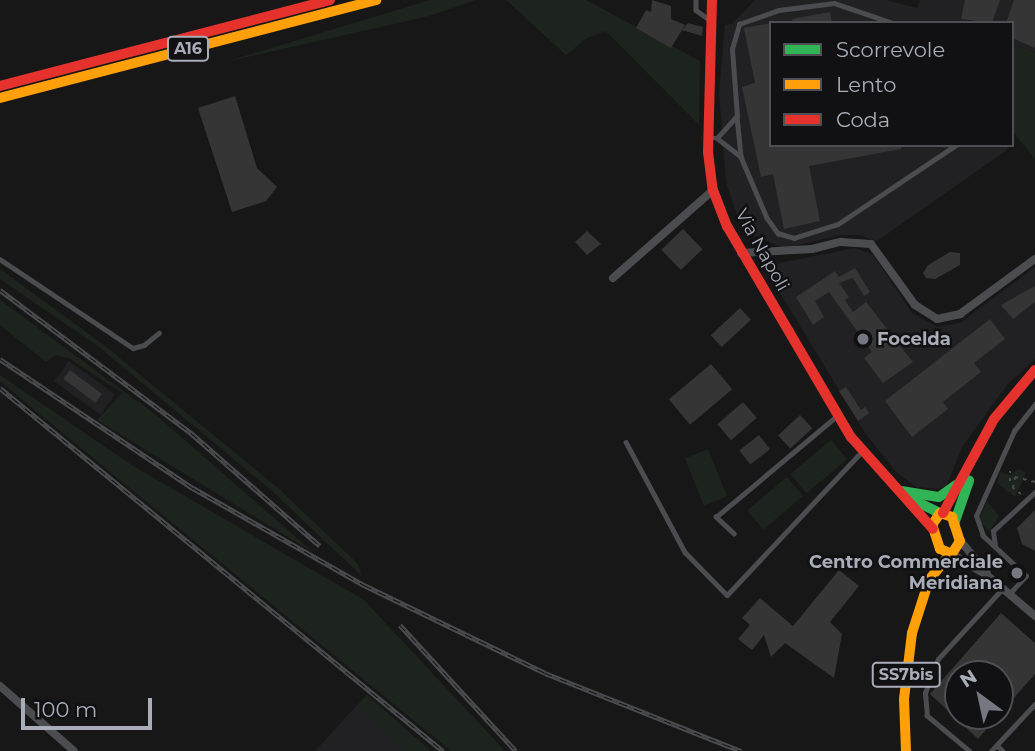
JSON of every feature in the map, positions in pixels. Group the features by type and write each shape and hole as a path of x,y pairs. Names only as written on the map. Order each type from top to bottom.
{"main road":[{"name":"A16","path":"0,86 330,0"},
{"name":"A16","path":"0,98 376,0"},
{"name":"Via Napoli","path":"712,0 713,190 741,253 838,416 862,451 933,529 942,552 951,554"},
{"path":"933,529 932,521 941,513 975,457 994,419 1035,370"},
{"path":"951,554 960,548 954,524 975,457"},
{"path":"901,491 939,497 954,488 964,474"},
{"name":"Via Napoli","path":"890,483 920,507 941,513 954,524"},
{"name":"SS7bis","path":"906,751 909,654 939,542"},
{"name":"SS7bis","path":"929,580 951,554"}],"street":[{"path":"613,278 713,190"},
{"path":"741,253 812,249 841,242 871,244 915,305 937,319 960,314 1035,259"},
{"path":"958,538 988,576"},
{"path":"951,554 1007,590 1035,616"},
{"path":"0,686 74,751"}],"lane":[{"path":"696,0 696,10 711,20"},
{"path":"886,21 834,3 779,10 748,19 734,35 732,49 741,157 767,218 778,233 794,238 838,224 953,147"},
{"path":"737,117 713,138 741,157"},
{"path":"0,259 133,348 159,334"},
{"path":"969,751 927,716 925,693 938,659 1007,590 1026,576 977,526 977,508 1014,431 1035,404"},
{"path":"734,534 716,517 838,416"},
{"path":"626,442 685,552 727,594 862,451"},
{"path":"995,547 993,531 1035,492"},
{"path":"992,751 1035,704"},
{"path":"997,745 1003,751"}],"path":[{"path":"1010,471 1007,480 1012,482 1017,492"},
{"path":"1012,482 1019,476 1035,482"}],"shaded area":[{"path":"430,0 476,0 429,16 225,62"},
{"path":"506,0 586,0 700,61 699,125 606,31 587,38 566,55"},
{"path":"755,0 886,0 917,8 920,0 1035,0 1035,53 1014,44 1014,21 769,21 769,147 1008,147 877,241 859,235 841,235 784,248 755,236 738,218 726,182 719,94 725,25 732,24"},
{"path":"1014,44 1035,53 1035,159 1014,133"},
{"path":"856,248 873,255 912,313 937,327 960,323 1035,267 1035,359 1007,385 962,447 947,485 939,489 916,487 897,473 865,433 764,266"},
{"path":"0,269 104,345 278,488 358,564 362,576 271,490 99,347 0,279"},
{"path":"0,300 156,415 314,553 97,420 122,393 70,359 56,355 46,362 0,325"},
{"path":"69,361 115,395 100,415 54,381"},
{"path":"0,375 133,466 364,600 505,751 451,751 32,408 0,381"},
{"path":"831,440 847,459 806,493 790,474"},
{"path":"708,449 727,496 704,506 685,458"},
{"path":"1019,469 1026,472 1015,497 997,483 1000,472 1009,475"},
{"path":"787,477 803,496 763,530 747,510"},
{"path":"987,501 999,516 989,532 979,520"},
{"path":"367,695 431,751 406,751 357,705"},
{"path":"357,705 405,746 406,751 315,751"}],"building":[{"path":"652,0 671,6 671,19 685,25 671,48 636,28 646,10 651,12"},
{"path":"965,0 1000,0 993,21 961,19"},
{"path":"1014,0 1035,0 1035,48 1014,39 1014,21 1007,21"},
{"path":"830,12 832,21 792,21"},
{"path":"688,23 703,27 702,36 682,30"},
{"path":"769,23 769,147 901,147 809,166 820,221 784,229 773,174 761,177 742,87 755,83 744,28"},
{"path":"235,96 257,168 277,187 266,201 232,212 198,108"},
{"path":"683,229 702,249 681,270 661,250"},
{"path":"587,231 601,244 587,255 575,242"},
{"path":"950,252 960,253 960,265 935,279 926,278 923,273 928,265"},
{"path":"855,268 870,292 864,296 853,278 839,283 849,297 845,300 853,312 866,302 913,362 883,383 864,358 872,352 829,292 815,301 824,317 813,325 796,297 835,271 839,277"},
{"path":"1035,286 1035,302 1013,319 1001,305"},
{"path":"740,308 751,320 722,347 711,335"},
{"path":"990,319 1005,339 974,363 981,372 943,402 948,409 912,437 885,401"},
{"path":"711,364 732,389 690,425 669,399"},
{"path":"70,370 102,394 95,403 63,379"},
{"path":"846,387 861,410 865,407 869,413 858,421 839,391"},
{"path":"743,402 757,418 731,440 717,424"},
{"path":"800,415 812,428 790,449 778,435"},
{"path":"759,435 770,449 750,465 739,450"},
{"path":"1035,510 1035,551 1022,544 1017,528"},
{"path":"839,570 859,586 830,622 842,634 834,678 785,643 771,657 764,635 752,650 738,639 750,625 742,618 760,598 793,626"},
{"path":"1001,613 1035,643 1035,674 1014,698 1014,660 960,660"},
{"path":"944,678 944,707 930,694"},
{"path":"968,730 986,730 978,739"}],"railway":[{"path":"0,290 191,433 320,546"},
{"path":"0,359 193,488 364,585 545,673 741,751"},
{"path":"0,388 443,751"},
{"path":"400,625 516,751"}],"traffic: fast":[{"path":"954,524 969,481"},
{"path":"901,491 939,497 956,485"},
{"path":"911,499 940,513"}],"traffic: slow":[{"path":"0,98 376,0"},
{"path":"940,513 952,517 960,541 952,554 940,549 932,525 940,513"},
{"path":"906,751 904,699 912,633 929,580 949,555"}],"traffic: jam":[{"path":"0,86 330,0"},
{"path":"712,0 708,152 713,190 727,226 851,437 933,529"},
{"path":"943,513 994,419 1035,370"}],"place":[{"name":"Focelda","path":"863,339"},
{"name":"Centro Commerciale Meridiana","path":"1017,573"}]}
